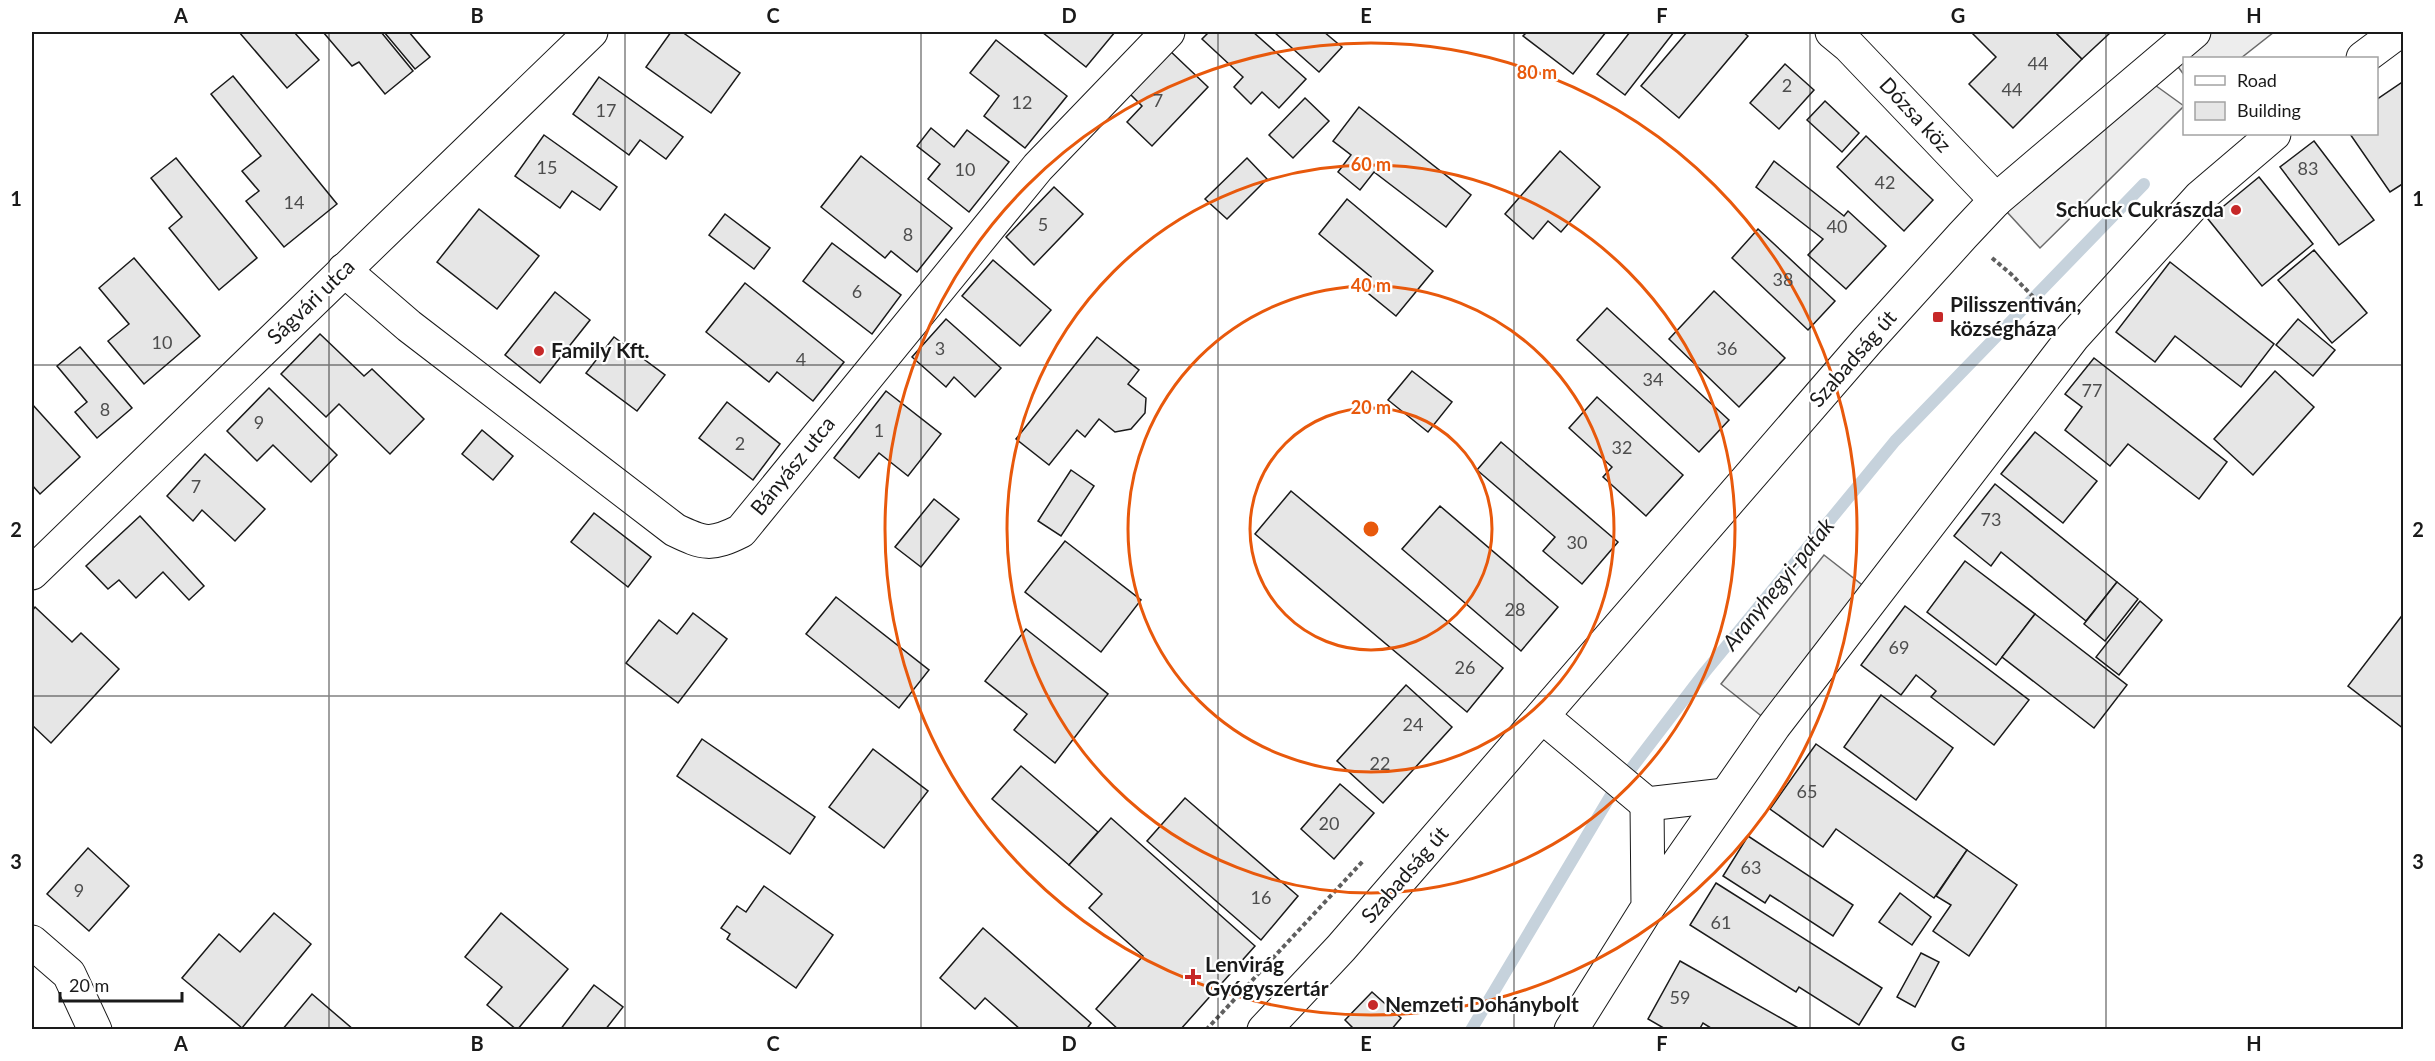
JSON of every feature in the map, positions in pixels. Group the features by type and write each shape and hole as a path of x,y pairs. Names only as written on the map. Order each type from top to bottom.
{"street":[{"name":"Ságvári utca","path":"32,573 591,32"},
{"name":"Bányász utca","path":"345,270 409,326 675,530 697,540 719,542 741,531 1038,167 1168,32"},
{"name":"Dózsa köz","path":"1832,32 1849,46 1996,200"},
{"name":"Szabadság út","path":"1264,1029 1341,948 1868,340 1996,200 2194,32"},
{"path":"2364,57 2398,32"},
{"path":"1571,1029 1648,906 1774,726 2073,337 2200,197 2273,135"},
{"path":"1543,717 1642,800 1725,795"},
{"path":"1642,800 1648,906"},
{"path":"32,942 69,974 95,1029"}],"path":[{"path":"2011,274 2043,307"}],"shaded area":[{"path":"2194,32 2274,32 2242,57 2183,57 2183,74 2168,53"},
{"path":"2141,75 2183,105 2040,248 1996,200"},
{"path":"1824,555 1875,595 1774,726 1721,684"}],"building":[{"path":"239,32 294,32 319,60 287,88"},
{"path":"323,32 381,32 413,71 385,94 359,62 352,66"},
{"path":"384,32 409,32 430,57 415,69"},
{"path":"671,32 682,32 740,73 711,113 646,67"},
{"path":"1042,32 1115,32 1086,67"},
{"path":"1209,32 1253,32 1306,79 1279,108 1262,92 1251,104 1234,87 1243,77 1202,39"},
{"path":"1274,32 1324,32 1342,47 1319,72"},
{"path":"1527,32 1606,32 1573,74 1523,36"},
{"path":"1630,32 1674,32 1625,95 1597,74"},
{"path":"1687,32 1743,32 1748,36 1679,118 1641,86"},
{"path":"1971,32 2055,32 2082,59 2013,128 1969,84 1996,57"},
{"path":"2055,32 2111,32 2082,59"},
{"path":"996,40 1067,96 1025,148 984,116 999,96 970,73"},
{"path":"1168,49 1208,87 1152,146 1127,122 1142,106 1128,92"},
{"path":"1785,64 1814,90 1779,129 1750,103"},
{"path":"233,76 337,204 284,247 246,201 259,191 242,171 261,156 211,94"},
{"path":"599,77 683,137 666,159 640,140 629,155 573,114"},
{"path":"2404,81 2404,183 2390,192 2351,135 2378,135 2378,99"},
{"path":"1305,98 1329,121 1293,158 1269,135"},
{"path":"1825,101 1859,133 1842,152 1807,120"},
{"path":"1359,107 1471,195 1446,227 1374,172 1360,190 1338,172 1351,155 1333,141"},
{"path":"931,128 954,147 967,130 1009,162 969,212 928,179 940,164 917,146"},
{"path":"544,135 617,187 600,210 572,191 560,208 515,176"},
{"path":"1866,136 1933,200 1904,231 1837,167"},
{"path":"2314,141 2374,220 2339,245 2280,167"},
{"path":"1560,151 1600,187 1561,232 1548,221 1533,239 1505,214"},
{"path":"861,156 952,228 917,272 891,251 885,258 821,207"},
{"path":"176,158 257,258 219,290 169,228 182,217 151,178"},
{"path":"1247,158 1267,179 1227,219 1205,199"},
{"path":"1774,161 1844,216 1848,211 1886,246 1846,289 1808,255 1823,239 1756,187"},
{"path":"2259,177 2313,244 2262,286 2208,219"},
{"path":"1054,187 1083,214 1034,265 1006,237"},
{"path":"1347,199 1433,271 1396,316 1363,289 1371,277 1319,234"},
{"path":"479,209 539,256 497,309 437,262"},
{"path":"725,214 770,248 754,269 709,235"},
{"path":"1758,229 1835,301 1808,330 1732,258"},
{"path":"832,243 901,295 872,334 803,281"},
{"path":"2314,250 2367,313 2332,343 2278,280"},
{"path":"134,258 200,336 144,384 108,341 129,324 99,288"},
{"path":"993,260 1051,310 1020,346 962,296"},
{"path":"2170,262 2274,344 2241,387 2175,336 2155,362 2116,332"},
{"path":"745,283 844,362 813,401 777,372 769,382 706,332"},
{"path":"1714,291 1785,358 1739,407 1669,339"},
{"path":"555,292 590,320 540,383 505,355"},
{"path":"1607,308 1729,420 1699,452 1577,340"},
{"path":"946,319 1001,368 975,397 954,377 946,387 912,357"},
{"path":"2298,319 2335,350 2313,376 2276,345"},
{"path":"320,334 364,376 372,369 424,419 390,454 339,404 326,417 281,374"},
{"path":"614,337 665,375 637,411 586,373"},
{"path":"1097,337 1139,370 1128,384 1146,398 1145,413 1131,429 1115,432 1099,419 1085,437 1077,430 1049,465 1016,439"},
{"path":"80,347 132,408 97,438 75,412 87,402 57,366"},
{"path":"2094,358 2227,462 2199,499 2128,444 2110,466 2065,430 2082,407 2065,394"},
{"path":"1412,371 1452,402 1428,432 1388,400"},
{"path":"2275,371 2314,407 2253,475 2214,439"},
{"path":"269,388 337,455 311,482 273,445 257,461 227,431"},
{"path":"886,391 941,434 908,476 879,453 859,478 834,458"},
{"path":"1597,397 1683,475 1646,516 1603,477 1612,467 1569,428"},
{"path":"727,402 780,444 753,480 699,438"},
{"path":"32,404 80,457 40,494 32,485"},
{"path":"482,430 513,456 493,480 462,454"},
{"path":"2035,432 2097,481 2063,523 2001,474"},
{"path":"1501,442 1618,542 1582,584 1543,551 1555,537 1477,470"},
{"path":"205,454 265,509 235,541 202,510 193,521 167,496"},
{"path":"1071,470 1094,486 1061,536 1038,521"},
{"path":"1995,484 2117,582 2086,621 2001,552 1991,566 1954,536"},
{"path":"1291,491 1503,668 1467,712 1255,534"},
{"path":"934,499 959,519 921,567 895,547"},
{"path":"1440,506 1558,607 1521,651 1402,549"},
{"path":"594,513 651,557 628,587 571,542"},
{"path":"140,516 204,586 189,600 163,572 136,598 119,580 108,589 86,566"},
{"path":"1065,541 1141,600 1101,652 1025,592"},
{"path":"1965,561 2035,614 1996,665 1927,612"},
{"path":"2117,582 2138,599 2105,641 2084,624"},
{"path":"836,597 929,670 899,708 806,634"},
{"path":"2140,601 2162,620 2119,675 2096,657"},
{"path":"1905,606 2029,700 1994,745 1931,697 1936,691 1916,675 1901,695 1861,665"},
{"path":"35,607 72,642 81,633 119,669 51,743 32,725 32,611"},
{"path":"693,613 727,639 678,703 626,663 659,620 677,634"},
{"path":"2404,613 2404,729 2348,686"},
{"path":"2035,614 2127,685 2094,728 2002,657"},
{"path":"1026,629 1108,694 1055,763 1014,730 1027,714 985,681"},
{"path":"1406,685 1452,727 1383,803 1337,761"},
{"path":"1881,695 1953,748 1916,800 1844,747"},
{"path":"702,739 815,817 790,854 677,776"},
{"path":"1816,744 1967,850 1934,898 1836,829 1823,847 1770,809"},
{"path":"873,749 928,791 884,848 829,807"},
{"path":"1021,766 1098,832 1069,865 992,799"},
{"path":"1340,784 1374,813 1334,859 1301,829"},
{"path":"1185,798 1298,896 1261,940 1147,841"},
{"path":"1111,818 1255,946 1180,1030 1119,1030 1096,1009 1143,956 1089,908 1102,894 1069,865"},
{"path":"1748,836 1853,905 1833,936 1770,895 1765,903 1723,876"},
{"path":"88,848 129,886 89,931 47,894"},
{"path":"1967,850 2017,885 1969,956 1933,931 1951,905 1936,896"},
{"path":"1716,883 1882,988 1859,1025 1799,987 1796,992 1690,925"},
{"path":"764,886 833,935 796,988 727,939 730,934 721,928 737,906 746,912"},
{"path":"1900,893 1931,917 1912,945 1879,922"},
{"path":"274,913 311,944 242,1028 182,978 219,934 240,952"},
{"path":"501,913 568,969 517,1030 487,1005 502,987 465,957"},
{"path":"983,928 1091,1023 1086,1030 1021,1030 985,998 975,1009 940,978"},
{"path":"1921,953 1939,962 1915,1007 1897,997"},
{"path":"1680,961 1802,1030 1714,1030 1703,1023 1699,1030 1667,1030 1648,1019"},
{"path":"594,985 623,1007 605,1030 560,1030"},
{"name":"Nemzeti Dohánybolt","path":"1372,992 1401,1018 1391,1030 1355,1030 1345,1020"},
{"path":"312,994 354,1030 282,1030"}],"waterway":[{"name":"Aranyhegyi-patak","path":"1471,1030 1611,795 1705,672 1895,441 2144,184"}],"place":[{"name":"Schuck Cukrászda","path":"2236,210"},
{"name":"Pilisszentiván, községháza","path":"1938,317"},
{"name":"Family Kft.","path":"539,351"},
{"name":"Lenvirág Gyógyszertár","path":"1193,977"},
{"name":"Nemzeti Dohánybolt","path":"1373,1005"}]}
